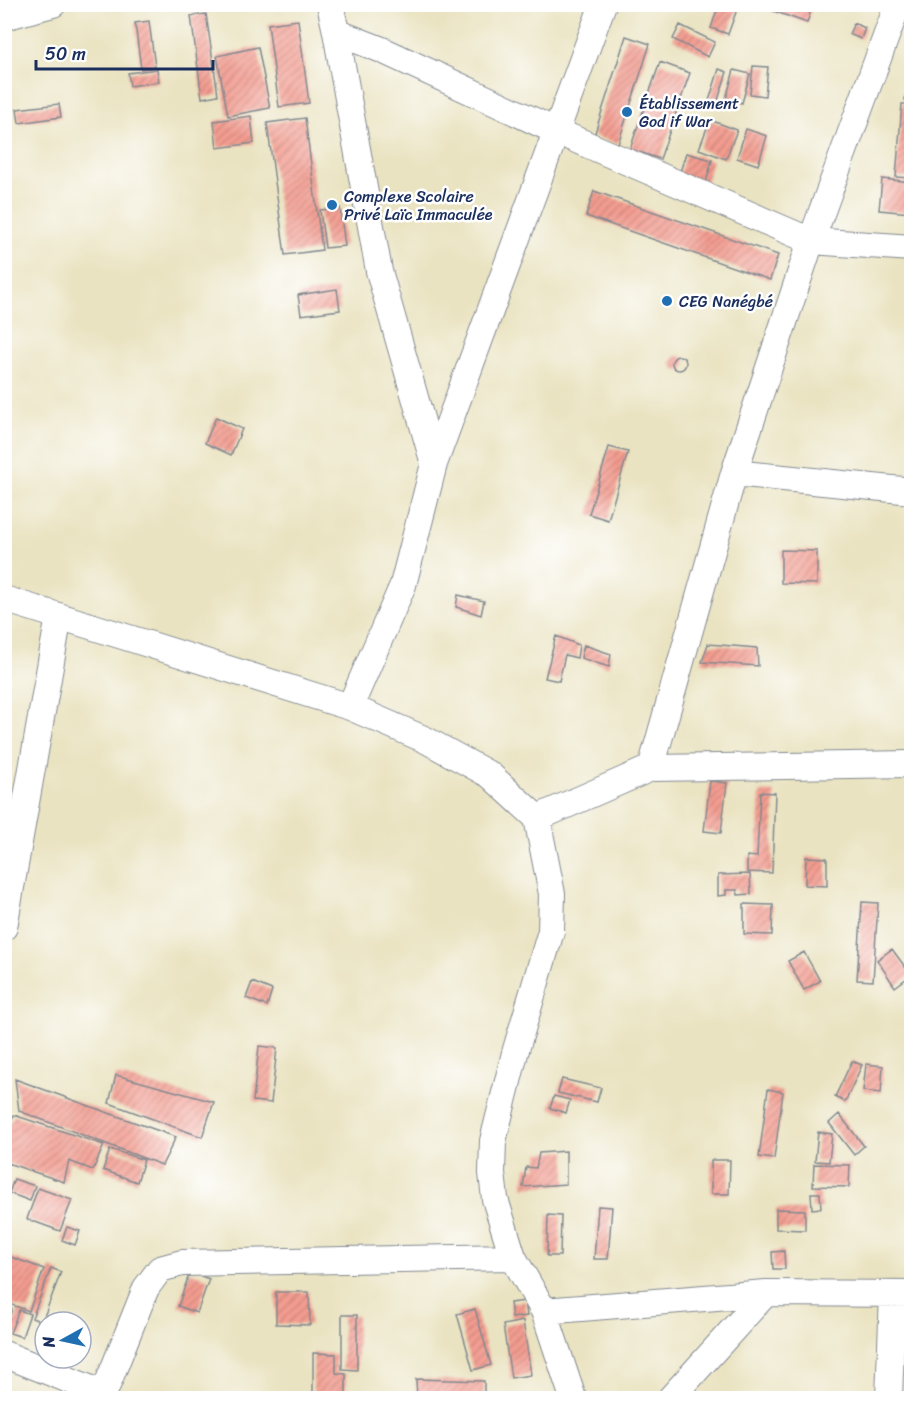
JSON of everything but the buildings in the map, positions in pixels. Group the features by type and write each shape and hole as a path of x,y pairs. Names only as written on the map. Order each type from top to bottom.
{"street":[{"path":"4,17 53,4"},
{"path":"330,4 379,271 434,464"},
{"path":"350,707 403,585 434,464 558,132 603,4"},
{"path":"651,768 734,473 811,241 898,4"},
{"path":"336,32 382,50 558,132 811,241 912,248"},
{"path":"734,473 912,491"},
{"path":"4,599 350,707 426,740 490,776 537,818 552,894 551,931 515,1053 493,1141 492,1173 495,1199 513,1257 544,1311 573,1398"},
{"path":"4,927 59,616"},
{"path":"537,818 651,768 912,764"},
{"path":"4,1354 103,1396 146,1288 160,1269 182,1263 513,1257"},
{"path":"544,1311 766,1293 902,1294 889,1398"},
{"path":"671,1398 766,1293"}],"place":[{"name":"Établissement God if War","path":"627,112"},
{"name":"Complexe Scolaire Privé Laïc Immaculée","path":"332,205"},
{"name":"CEG Nanégbé","path":"667,301"}]}
